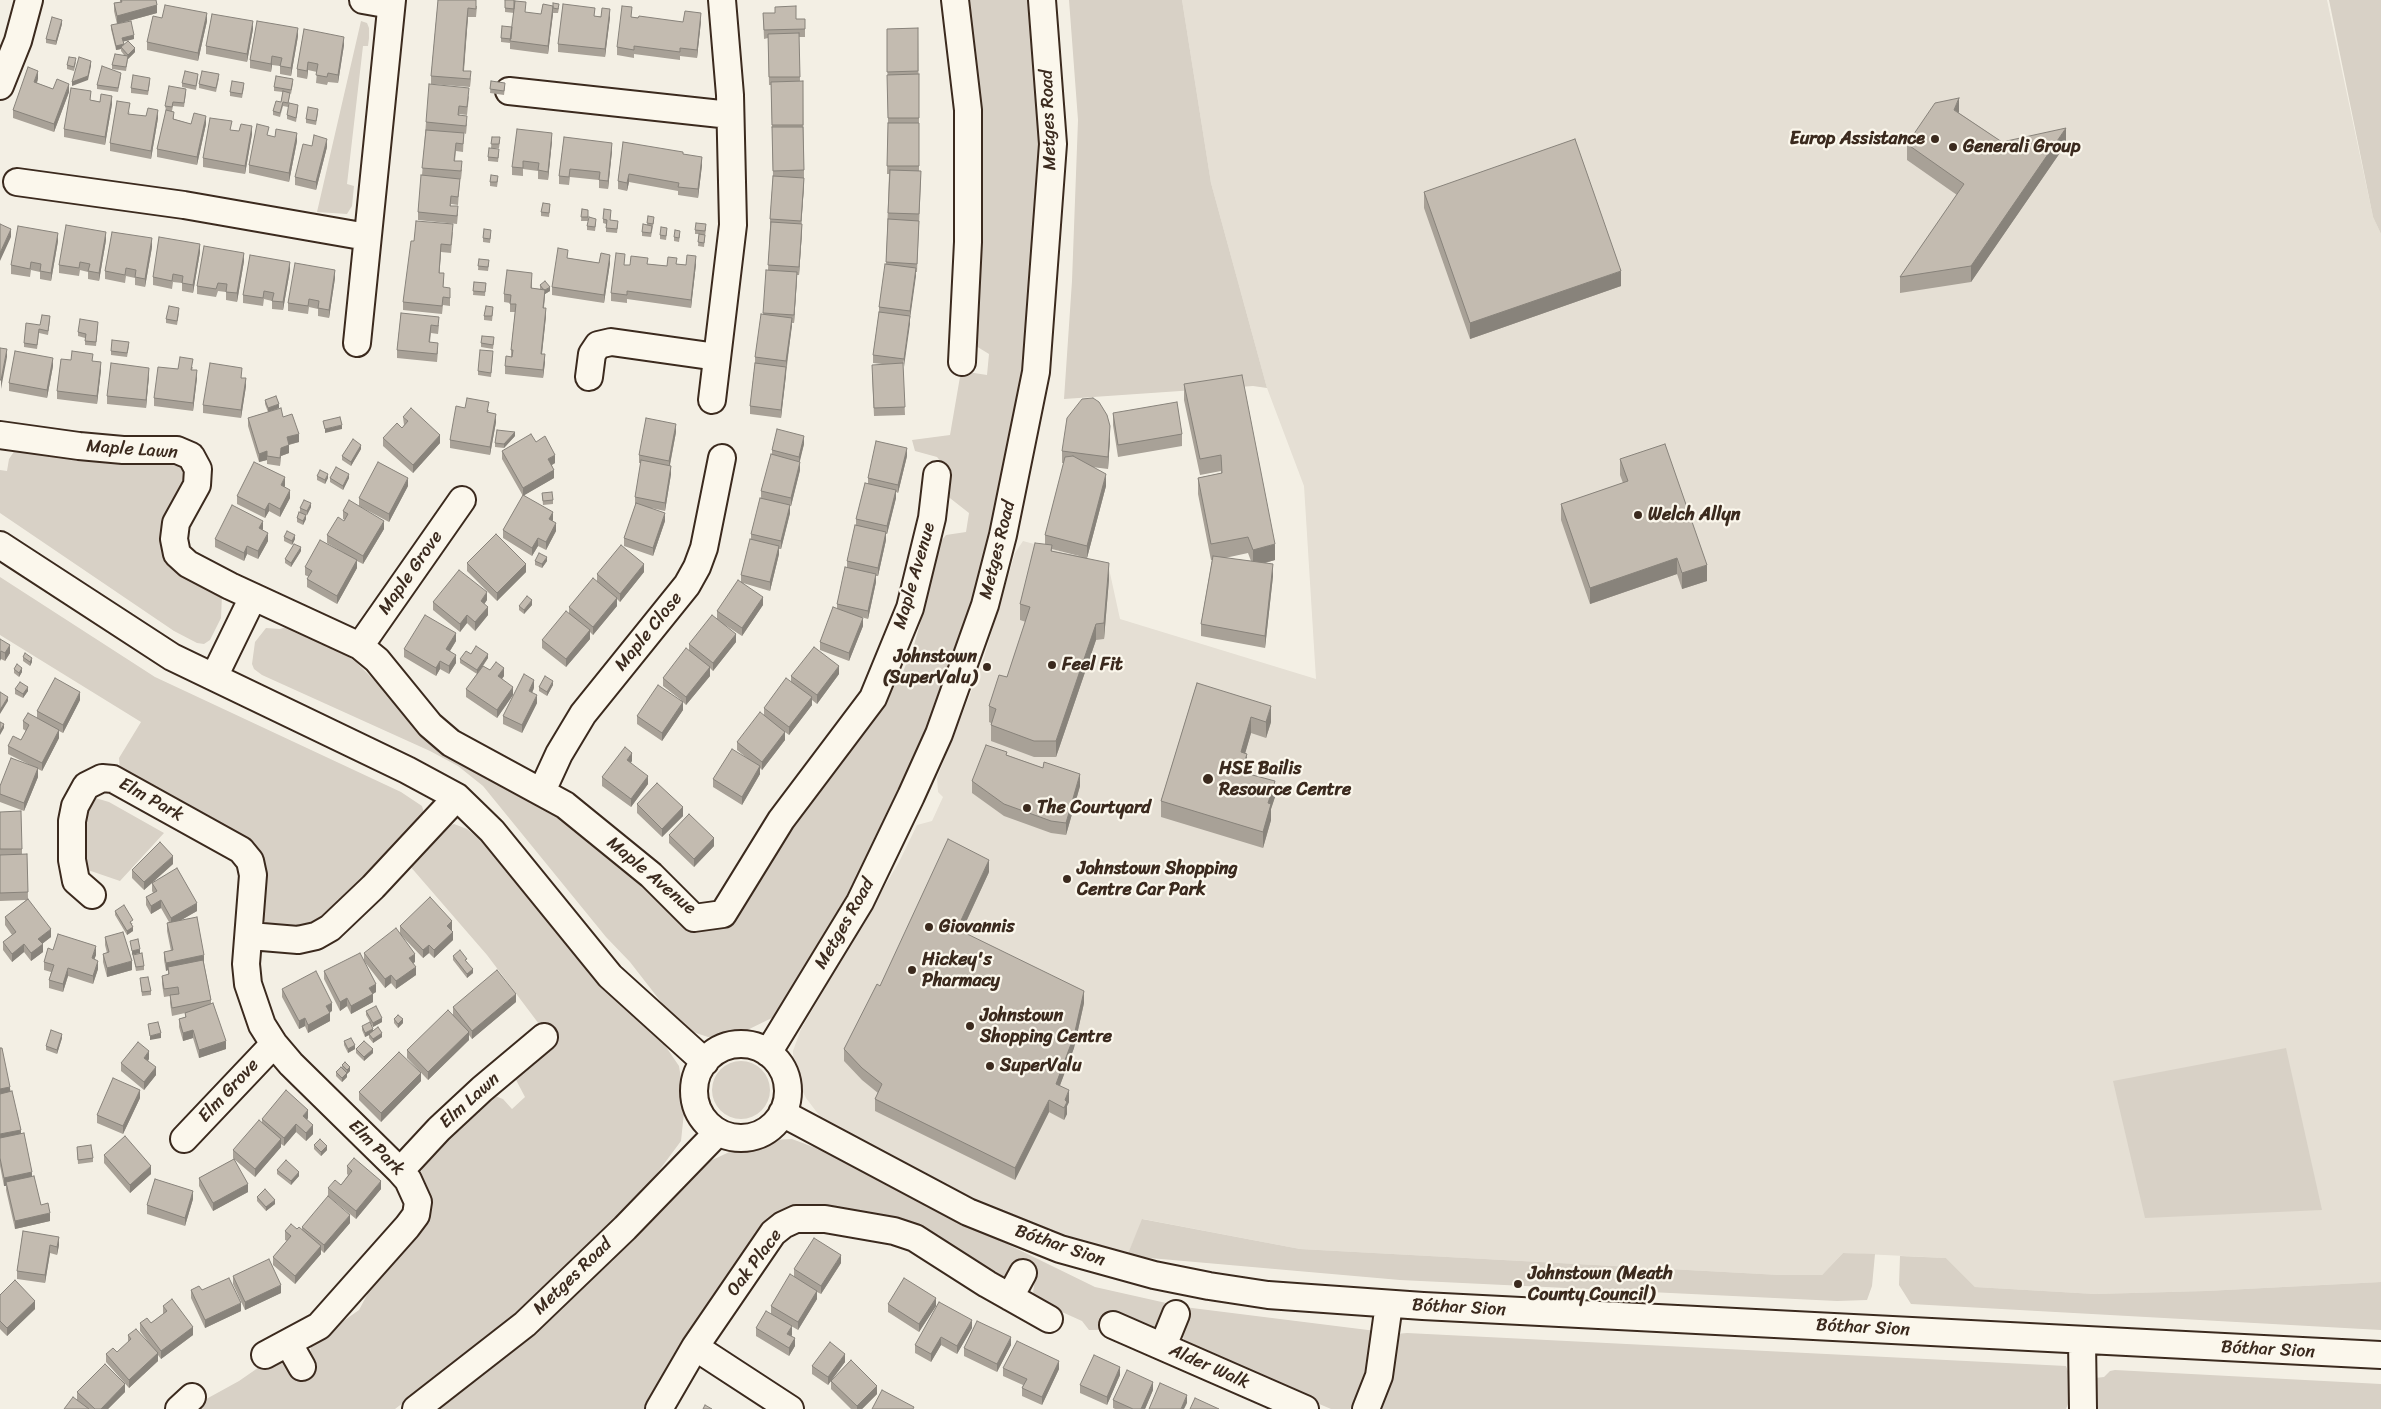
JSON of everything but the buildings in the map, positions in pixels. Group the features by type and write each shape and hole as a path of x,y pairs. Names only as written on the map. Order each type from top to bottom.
{"street":[{"path":"0,86 18,41 29,0"},
{"path":"357,343 391,3 363,0"},
{"path":"712,400 733,225 730,114 722,0"},
{"path":"955,0 968,110 968,242 962,362"},
{"name":"Metges Road","path":"768,1053 860,902 911,796 939,734 985,605 1004,536 1036,372 1053,144 1042,0"},
{"path":"509,91 730,114"},
{"path":"17,182 184,205 367,237"},
{"path":"589,377 592,354 598,345 611,342 717,357"},
{"name":"Maple Lawn","path":"0,435 79,446 176,450 191,456 198,469 197,485 176,523 174,539 176,554 188,564 254,596"},
{"name":"Maple Close","path":"542,791 559,754 583,714 686,585 697,567 704,548 722,458"},
{"name":"Maple Avenue","path":"254,596 360,646 377,660 430,725 452,743 565,805 650,875 694,918 723,914 781,820 873,698 910,608 932,518 937,475"},
{"name":"Maple Grove","path":"360,646 462,500"},
{"path":"0,545 172,657 407,770 457,797 492,831 610,976 704,1062"},
{"path":"214,677 254,596"},
{"name":"Elm Park","path":"92,895 76,881 72,860 72,821 75,806 86,786 102,778 113,778 241,850 250,861 253,876 250,936 246,964 248,984 262,1025 274,1044 311,1084 408,1180 418,1202 416,1215 398,1239 378,1259 336,1310 319,1326 289,1344 265,1355"},
{"path":"250,936 298,940 316,936 330,928 379,882 457,797"},
{"name":"Elm Lawn","path":"400,1171 439,1129 482,1089 544,1037"},
{"name":"Elm Grove","path":"184,1139 274,1044"},
{"path":"737,1044 755,1046 768,1053 777,1061 787,1081 788,1092 782,1114 771,1128 758,1135 739,1138 718,1132 701,1116 695,1100 695,1082 704,1062 722,1048 737,1044"},
{"name":"Bóthar Sion","path":"782,1114 968,1212 1060,1248 1154,1275 1208,1286 1268,1295 1389,1304 2381,1355"},
{"name":"Metges Road","path":"416,1409 525,1324 625,1228 718,1132"},
{"name":"Oak Place","path":"659,1409 695,1347 773,1233 783,1225 796,1219 825,1219 894,1231 916,1238 1049,1319"},
{"path":"1010,1297 1023,1273"},
{"path":"1366,1409 1379,1376 1389,1304"},
{"path":"1163,1346 1176,1314"},
{"name":"Alder Walk","path":"1113,1325 1305,1409"},
{"path":"2082,1341 2082,1409"},
{"path":"289,1344 302,1367"},
{"path":"695,1347 790,1409"}],"shaded area":[{"path":"966,0 1034,0 1042,111 1032,324 996,528 947,690 870,865 780,1014 737,1035 708,1037 687,1030 672,1016 630,962 606,937 483,786 458,766 430,751 262,675 254,669 252,664 255,642 266,628 280,629 290,626 314,636 345,654 357,663 400,706 573,824 654,891 670,915 681,922 702,928 798,810 900,679 914,645 928,596 938,545 946,535 966,532 969,513 946,495 945,467 937,457 915,451 912,440 950,435 961,371 987,375 989,354 976,346"},
{"path":"1069,0 1182,0 1211,183 1267,388 1253,386 1064,399 1072,281 1078,120"},
{"path":"1182,0 2327,0 2373,217 2381,234 2381,1282 2206,1291 2095,1294 1975,1287 1946,1258 1843,1253 1822,1275 1780,1275 1300,1249 1143,1219 1127,1256 1051,1231 986,1206 901,1165 847,1136 822,1119 806,1098 794,1074 793,1051 801,1029 899,862 917,825 932,821 943,797 938,792 937,778 982,664 1015,553 1023,541 1108,564 1120,619 1316,679 1304,486 1267,388 1211,183"},
{"path":"2329,0 2381,0 2381,234 2373,217"},
{"path":"361,21 367,23 369,38 368,46 363,46 347,184 354,186 352,206 347,214 317,212"},
{"path":"24,446 171,462 182,466 187,473 166,538 222,595 221,618 210,640 204,644 197,643 174,631 0,513 0,470 7,471 9,459 15,450"},
{"path":"0,577 155,677 401,792 422,806 423,818 409,836 313,927 268,927 260,913 261,875 120,770 119,758 141,722 0,635"},
{"path":"92,797 109,802 164,833 120,881 88,870 83,859 84,818"},
{"path":"454,824 467,829 484,843 601,982 662,1041 679,1066 685,1103 681,1141 655,1176 608,1229 508,1323 395,1409 196,1409 199,1403 239,1381 265,1363 310,1356 311,1346 315,1341 359,1310 374,1282 424,1226 431,1214 432,1198 421,1172 426,1158 443,1145 486,1099 495,1096 503,1099 512,1109 525,1097 515,1078 545,1032 487,955 409,865 442,829"},
{"path":"2286,1048 2322,1210 2145,1218 2113,1081"},
{"path":"735,1061 747,1061 762,1069 770,1084 770,1096 762,1111 747,1119 735,1119 720,1111 712,1096 712,1084 720,1069"},
{"path":"792,1139 821,1150 915,1199 1095,1287 1184,1307 1376,1331 1375,1350 1358,1401 1350,1409 1331,1409 1191,1349 1184,1340 1182,1332 1158,1329 1089,1330 1082,1321 1042,1303 1033,1293 1035,1278 1013,1274 1003,1277 995,1276 809,1206 648,1409 435,1409 687,1178 710,1161 738,1148 769,1140"},
{"path":"1142,1219 1300,1249 1780,1275 1822,1275 1843,1253 1875,1254 1872,1286 1867,1300 1837,1301 1400,1280 1127,1256"},
{"path":"1900,1256 1946,1258 1975,1287 2095,1294 2206,1291 2381,1282 2381,1330 1911,1304 1899,1285"},
{"path":"1407,1333 2066,1366 2071,1379 2072,1394 2066,1409 1380,1409 1381,1399 1396,1360 1394,1340 1396,1334"},
{"path":"2110,1371 2381,1384 2381,1409 2095,1409 2095,1378 2104,1377"}],"place":[{"name":"Europ Assistance","path":"1935,139"},
{"name":"Generali Group","path":"1953,147"},
{"name":"Welch Allyn","path":"1638,515"},
{"name":"Feel Fit","path":"1052,665"},
{"name":"Johnstown (SuperValu)","path":"987,667"},
{"name":"HSE Bailis Resource Centre","path":"1208,779"},
{"name":"The Courtyard","path":"1027,808"},
{"name":"Johnstown Shopping Centre Car Park","path":"1067,879"},
{"name":"Giovannis","path":"929,927"},
{"name":"Hickey's Pharmacy","path":"912,970"},
{"name":"Johnstown Shopping Centre","path":"970,1026"},
{"name":"SuperValu","path":"990,1066"},
{"name":"Johnstown (Meath County Council)","path":"1518,1284"}]}
